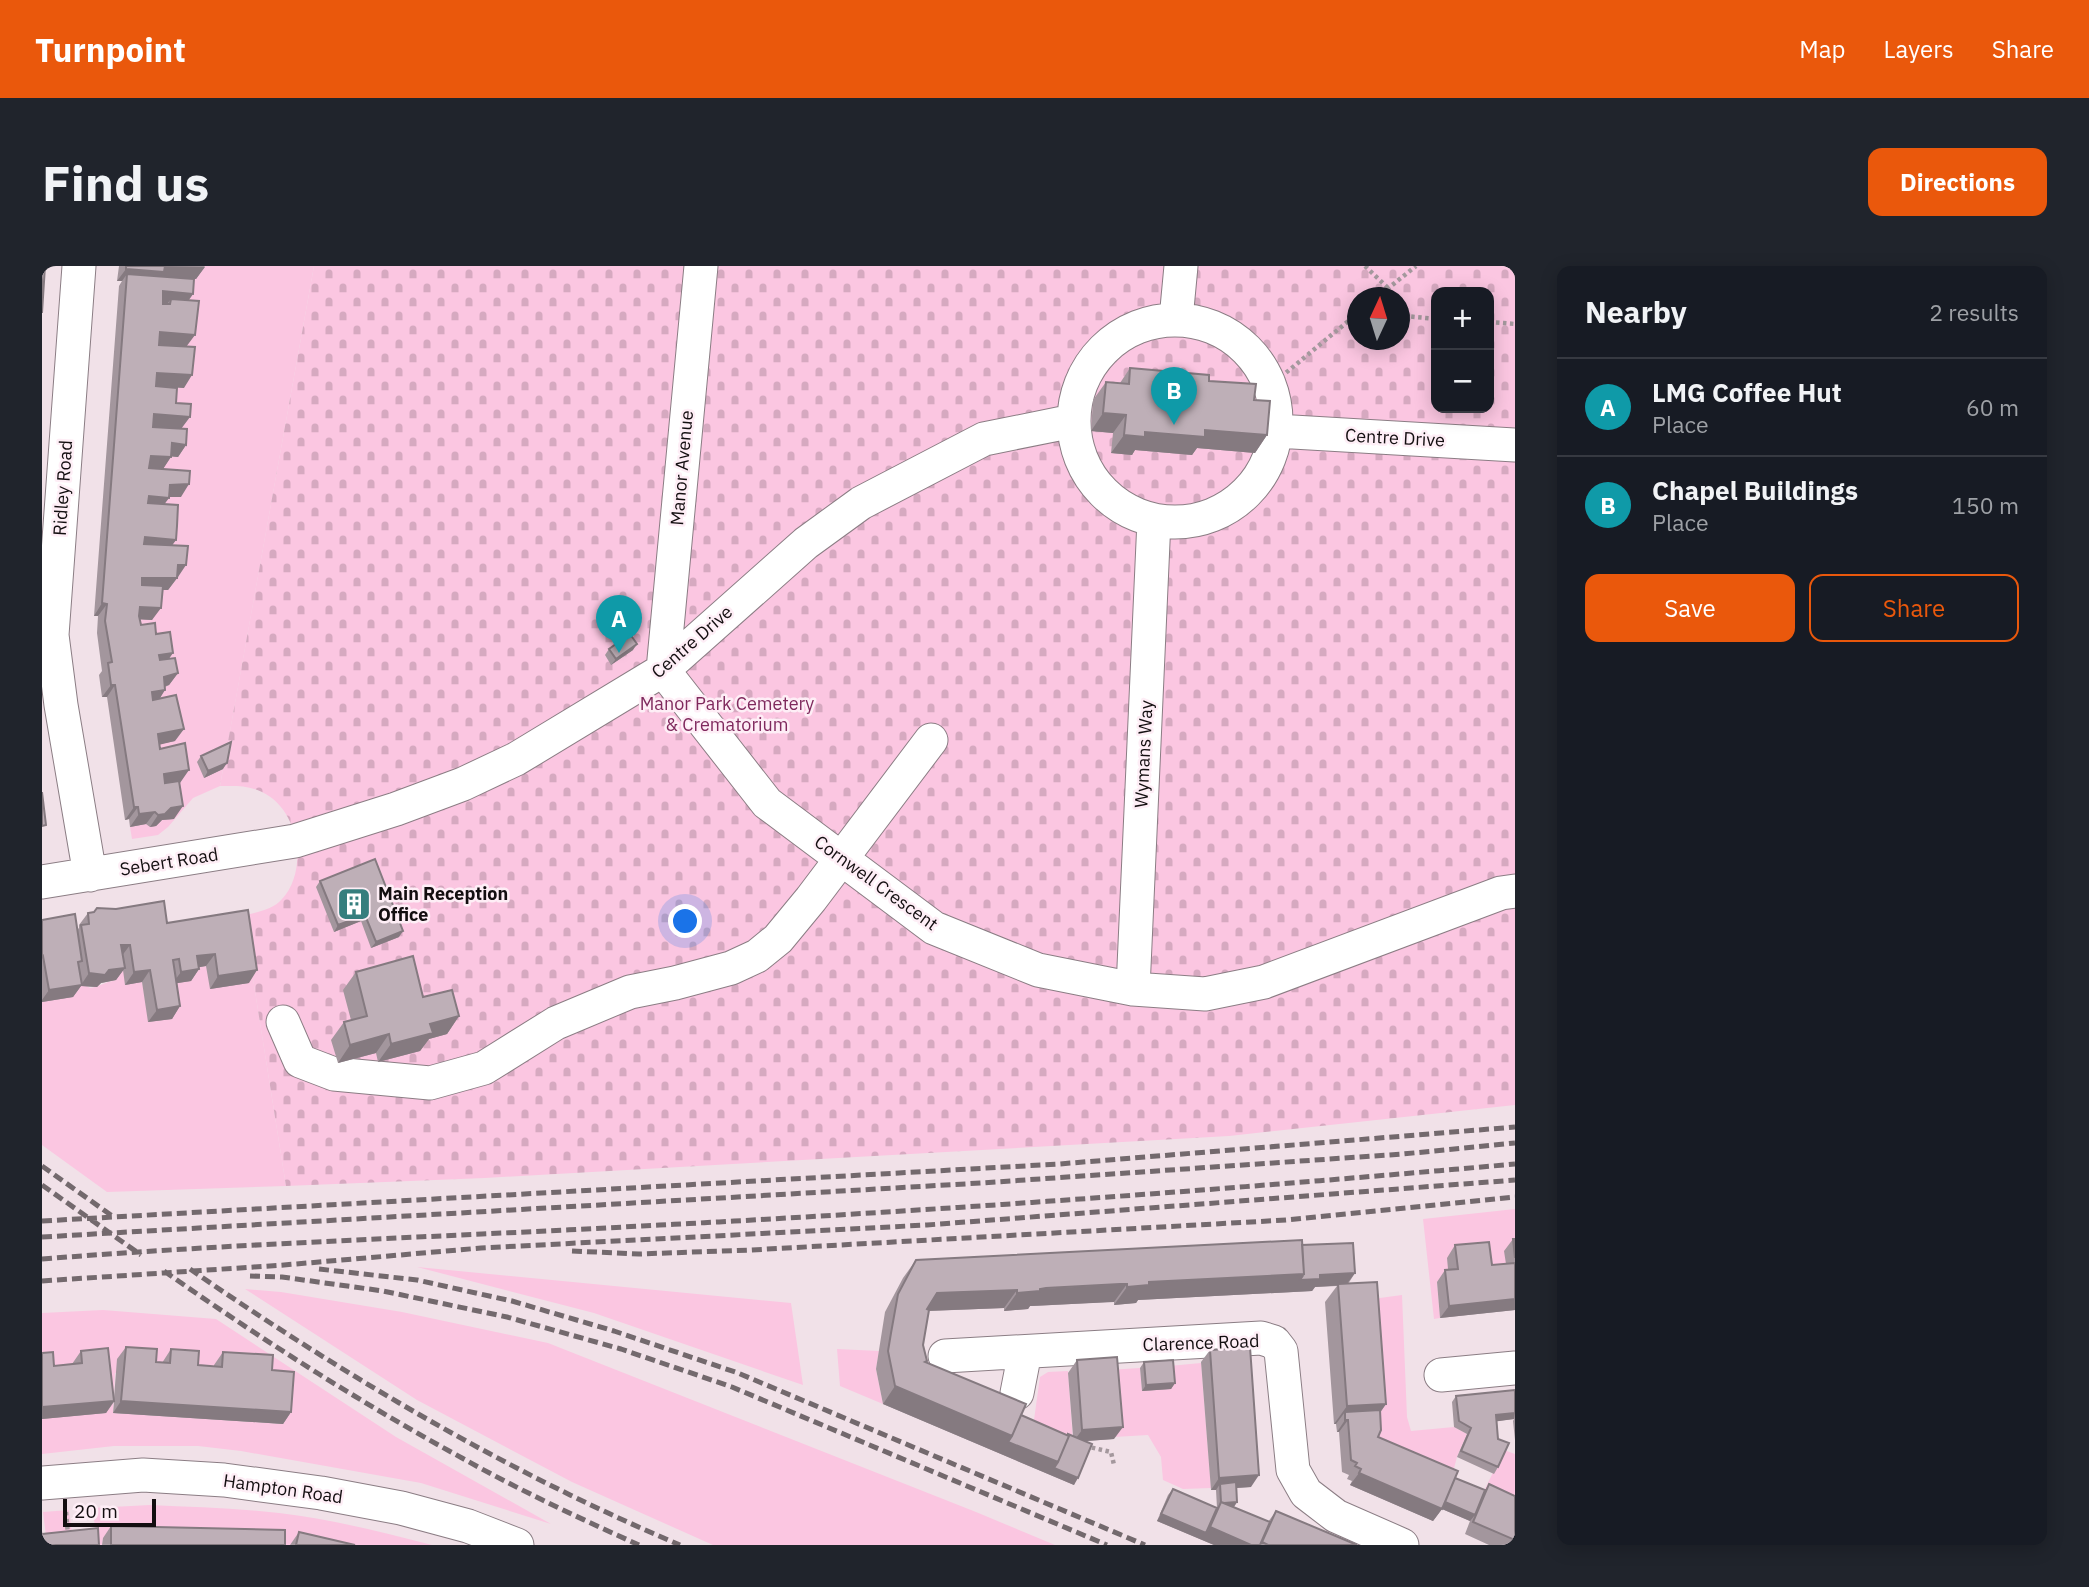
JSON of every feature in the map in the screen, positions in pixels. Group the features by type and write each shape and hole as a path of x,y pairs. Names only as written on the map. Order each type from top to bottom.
{"street":[{"name":"Ridley Road","path":"79,266 52,635 90,875"},
{"name":"Manor Avenue","path":"663,670 701,266"},
{"path":"1176,319 1181,266"},
{"path":"1176,319 1205,323 1231,335 1252,354 1268,379 1276,407 1276,431 1268,462 1253,486 1233,504 1209,516 1182,522 1154,520 1128,511 1105,495 1088,474 1077,448 1073,421 1078,389 1093,361 1115,338 1144,323 1176,319"},
{"name":"Centre Drive","path":"295,841 396,809 463,784 516,759 663,670 806,543 861,503 984,439 1073,421"},
{"name":"Centre Drive","path":"1276,431 1515,445"},
{"name":"Wymans Way","path":"1133,989 1154,520"},
{"name":"Cornwell Crescent","path":"663,670 768,803 933,928 1038,970 1133,989 1205,994 1264,982 1501,893 1515,891"},
{"path":"283,1022 300,1060 334,1074 430,1083 484,1068 556,1023 630,992 731,968 757,956 778,939 931,740"},
{"name":"Sebert Road","path":"42,883 295,841"},
{"name":"Clarence Road","path":"945,1356 1261,1338 1274,1342 1281,1351 1293,1470 1306,1493 1336,1516 1402,1545"},
{"path":"1017,1394 1025,1352"},
{"path":"1441,1375 1515,1368"},
{"name":"Hampton Road","path":"53,1494 144,1475 224,1479 401,1508 468,1526 517,1545"}],"path":[{"path":"1365,266 1387,287"},
{"path":"1389,287 1416,266"},
{"path":"1410,316 1431,318"},
{"path":"1270,386 1347,321"},
{"path":"1494,322 1515,324"},
{"path":"1076,1444 1111,1452 1114,1465"},
{"path":"53,1494 69,1542"}],"green space":[{"path":"197,266 314,266 227,748 204,777 223,769 220,786 193,798 158,835 132,839 130,827 162,820 152,761 156,710 132,637 165,559 161,497 181,496 141,480 164,456 177,457 147,399 163,311"},
{"name":"Manor Park Cemetery & Crematorium","path":"314,266 1515,266 1515,1105 1229,1136 485,1178 286,1186 243,916 269,908 282,899 295,872 296,841 285,812 275,800 262,792 241,786 220,786"},
{"path":"244,922 286,1186 107,1192 42,1145 42,1002 69,974 90,988 116,980 113,958 142,982 149,1022 165,973 206,966"},
{"path":"1515,1209 1515,1250 1507,1275 1437,1282 1440,1318 1434,1319 1423,1219"},
{"path":"417,1267 791,1303 803,1385 594,1313"},
{"path":"245,1289 281,1292 402,1312 548,1343 1055,1545 713,1545 572,1482 417,1400"},
{"path":"1402,1295 1407,1417 1411,1431 1454,1427 1467,1434 1450,1483 1370,1449 1365,1300"},
{"path":"103,1310 216,1319 396,1437 551,1524 421,1483 241,1451 198,1446 114,1446 42,1454 42,1418 106,1413 73,1376 42,1364 42,1313","holes":["115,1373 213,1379 283,1424 113,1413"]},
{"path":"837,1349 879,1351 876,1369 883,1404 840,1386"},
{"path":"1201,1363 1211,1488 1183,1489 1163,1480 1161,1457 1148,1435 1114,1437 1109,1370 1140,1368 1142,1391 1169,1366"},
{"path":"1068,1371 1073,1442 1033,1427 1040,1377 1048,1372"},
{"path":"1504,1450 1515,1454 1515,1511 1481,1497"},
{"path":"150,1505 247,1510 298,1516 356,1526 432,1545 277,1545 103,1538 102,1545 90,1545 96,1539 93,1508"},
{"path":"69,1510 73,1542 47,1544 43,1512"}],"building":[{"path":"42,266 45,266 42,313"},
{"path":"126,266 165,266 164,272 126,269"},
{"path":"127,274 194,279 193,294 163,291 163,304 170,304 171,299 199,301 195,335 160,332 159,345 195,347 192,375 157,373 156,386 177,388 176,403 191,404 190,417 154,414 153,427 187,429 186,445 172,443 171,457 151,456 149,468 190,471 189,484 170,485 169,498 149,496 148,503 178,505 176,540 145,537 144,544 188,546 186,565 178,565 177,578 142,578 142,585 163,586 161,608 140,607 141,625 155,623 156,634 170,632 173,653 159,655 160,660 175,658 178,673 164,677 165,690 152,692 153,700 176,695 184,729 158,734 160,749 185,743 189,770 164,774 165,783 179,781 183,806 171,808 165,814 158,815 155,812 139,814 138,807 134,807 115,685 111,685 108,663 112,662 105,621 107,604 102,603"},
{"path":"1130,368 1209,375 1209,381 1256,384 1254,400 1270,401 1267,435 1205,430 1205,437 1145,432 1145,437 1124,435 1126,415 1103,413 1106,382 1129,384"},
{"path":"630,634 637,644 616,659 609,649"},
{"path":"231,742 227,763 208,771 201,756"},
{"path":"42,792 46,825 42,826"},
{"name":"Main Reception Office","path":"375,859 403,931 376,942 365,915 338,925 320,881"},
{"path":"164,901 167,923 248,910 257,970 218,976 215,954 197,956 199,969 181,972 179,959 173,960 180,1006 157,1010 150,970 134,972 130,945 121,945 125,968 109,970 105,975 89,973 81,925 89,924 88,913 97,908 116,909"},
{"path":"75,914 82,961 78,962 82,985 49,990 42,957 42,920"},
{"path":"413,956 423,997 452,990 459,1016 430,1024 433,1033 391,1044 389,1034 350,1045 344,1022 367,1016 356,972"},
{"path":"1302,1240 1304,1274 1149,1282 1149,1285 1127,1287 1127,1284 1120,1284 1046,1288 1017,1293 1017,1290 937,1293 927,1309 923,1345 927,1361 925,1362 1026,1404 1012,1436 895,1386 888,1351 891,1333 898,1294 916,1260"},
{"path":"1489,1242 1492,1265 1515,1263 1515,1299 1449,1306 1445,1270 1458,1269 1455,1245"},
{"path":"1353,1243 1355,1273 1320,1275 1320,1279 1300,1280 1304,1274 1302,1245"},
{"path":"1377,1282 1386,1404 1347,1406 1338,1284"},
{"path":"126,1347 157,1349 156,1362 170,1363 171,1349 199,1351 198,1365 222,1367 223,1352 273,1355 272,1370 294,1372 291,1412 121,1401"},
{"path":"1250,1347 1259,1475 1219,1478 1210,1350"},
{"path":"108,1348 114,1401 42,1407 42,1353 53,1352 54,1366 82,1363 81,1351"},
{"path":"1117,1357 1123,1427 1082,1430 1077,1360"},
{"path":"1173,1360 1175,1383 1146,1385 1144,1362"},
{"path":"1515,1390 1515,1413 1496,1415 1498,1439 1509,1443 1498,1467 1461,1451 1471,1428 1459,1421 1456,1396"},
{"path":"1380,1410 1381,1430 1378,1437 1458,1471 1442,1509 1359,1473 1361,1469 1351,1460 1345,1412"},
{"path":"1021,1415 1069,1436 1058,1462 1008,1442"},
{"path":"1068,1434 1092,1444 1078,1478 1054,1468"},
{"path":"1455,1478 1485,1490 1475,1515 1445,1502"},
{"path":"1236,1482 1237,1502 1221,1502 1220,1484"},
{"path":"1489,1484 1515,1496 1515,1540 1473,1522"},
{"path":"1173,1489 1217,1508 1206,1533 1161,1514"},
{"path":"1221,1502 1270,1522 1260,1545 1251,1545 1210,1527"},
{"path":"1276,1511 1357,1545 1268,1545 1262,1542"},
{"path":"111,1526 285,1530 285,1545 111,1545"},
{"path":"98,1528 99,1545 42,1545 42,1534"},
{"path":"299,1532 355,1545 296,1545"}],"railway":[{"path":"42,1221 1059,1164 1515,1127"},
{"path":"42,1237 981,1183 1403,1154 1515,1143"},
{"path":"42,1259 969,1207 1515,1164"},
{"path":"42,1166 115,1218"},
{"path":"42,1281 284,1265 481,1248 927,1225 1515,1180"},
{"path":"42,1185 141,1255"},
{"path":"572,1251 639,1254 751,1250 1286,1220 1515,1197"},
{"path":"190,1269 248,1309 428,1420 552,1486 680,1545"},
{"path":"319,1269 417,1280 512,1301 614,1331 738,1373 1145,1545"},
{"path":"164,1271 310,1369 385,1415 484,1470 639,1545"},
{"path":"250,1276 282,1277 383,1291 507,1317 621,1349 732,1387 1107,1545"}],"place":[{"name":"Chapel Buildings","path":"1174,425"},
{"name":"LMG Coffee Hut","path":"619,653"},
{"name":"Main Reception Office","path":"354,904"}]}
